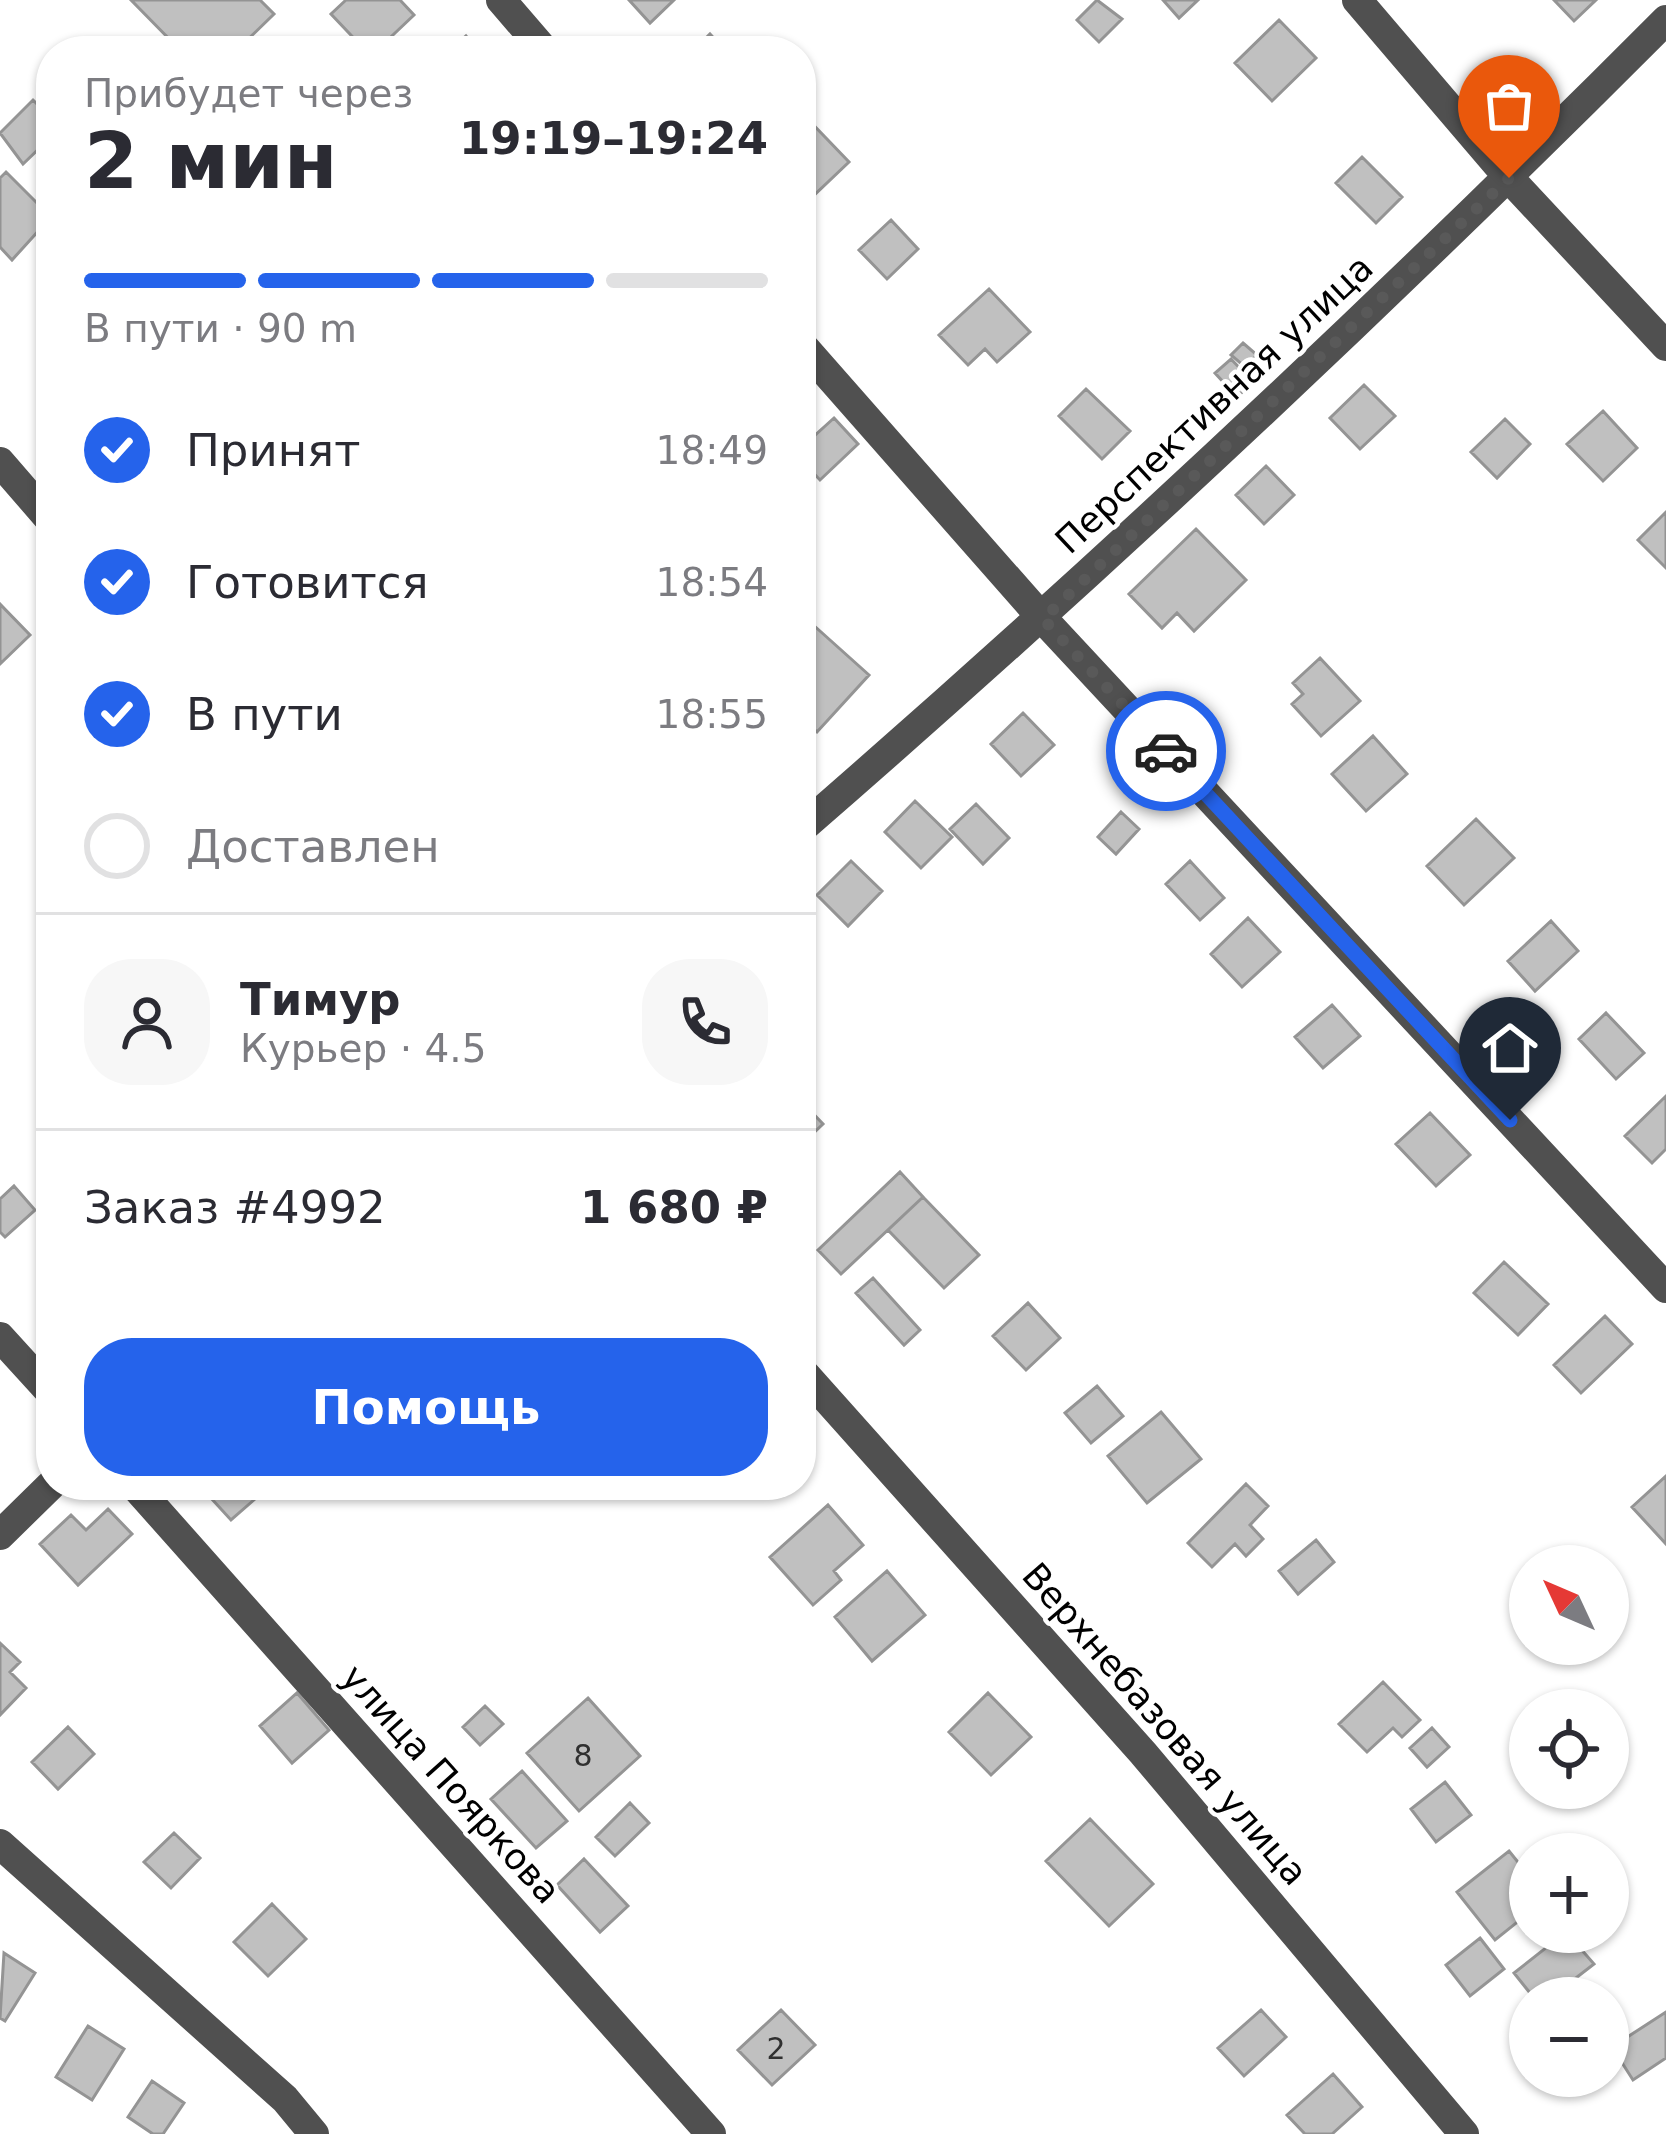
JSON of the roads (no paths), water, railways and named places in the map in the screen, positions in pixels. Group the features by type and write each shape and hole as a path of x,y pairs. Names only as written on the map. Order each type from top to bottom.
{"street":[{"path":"501,0 532,36"},
{"path":"1357,0 1509,178 1666,346"},
{"name":"Перспективная улица","path":"816,816 1043,619 1509,178 1666,20"},
{"path":"816,361 1043,619 1666,1288"},
{"path":"0,462 36,504"},
{"path":"0,1337 36,1377"},
{"name":"Верхнебазовая улица","path":"816,1387 1143,1753 1464,2134"},
{"path":"0,1535 36,1500"},
{"name":"улица Пояркова","path":"147,1500 711,2134"},
{"path":"0,1844 285,2098 314,2134"}]}
